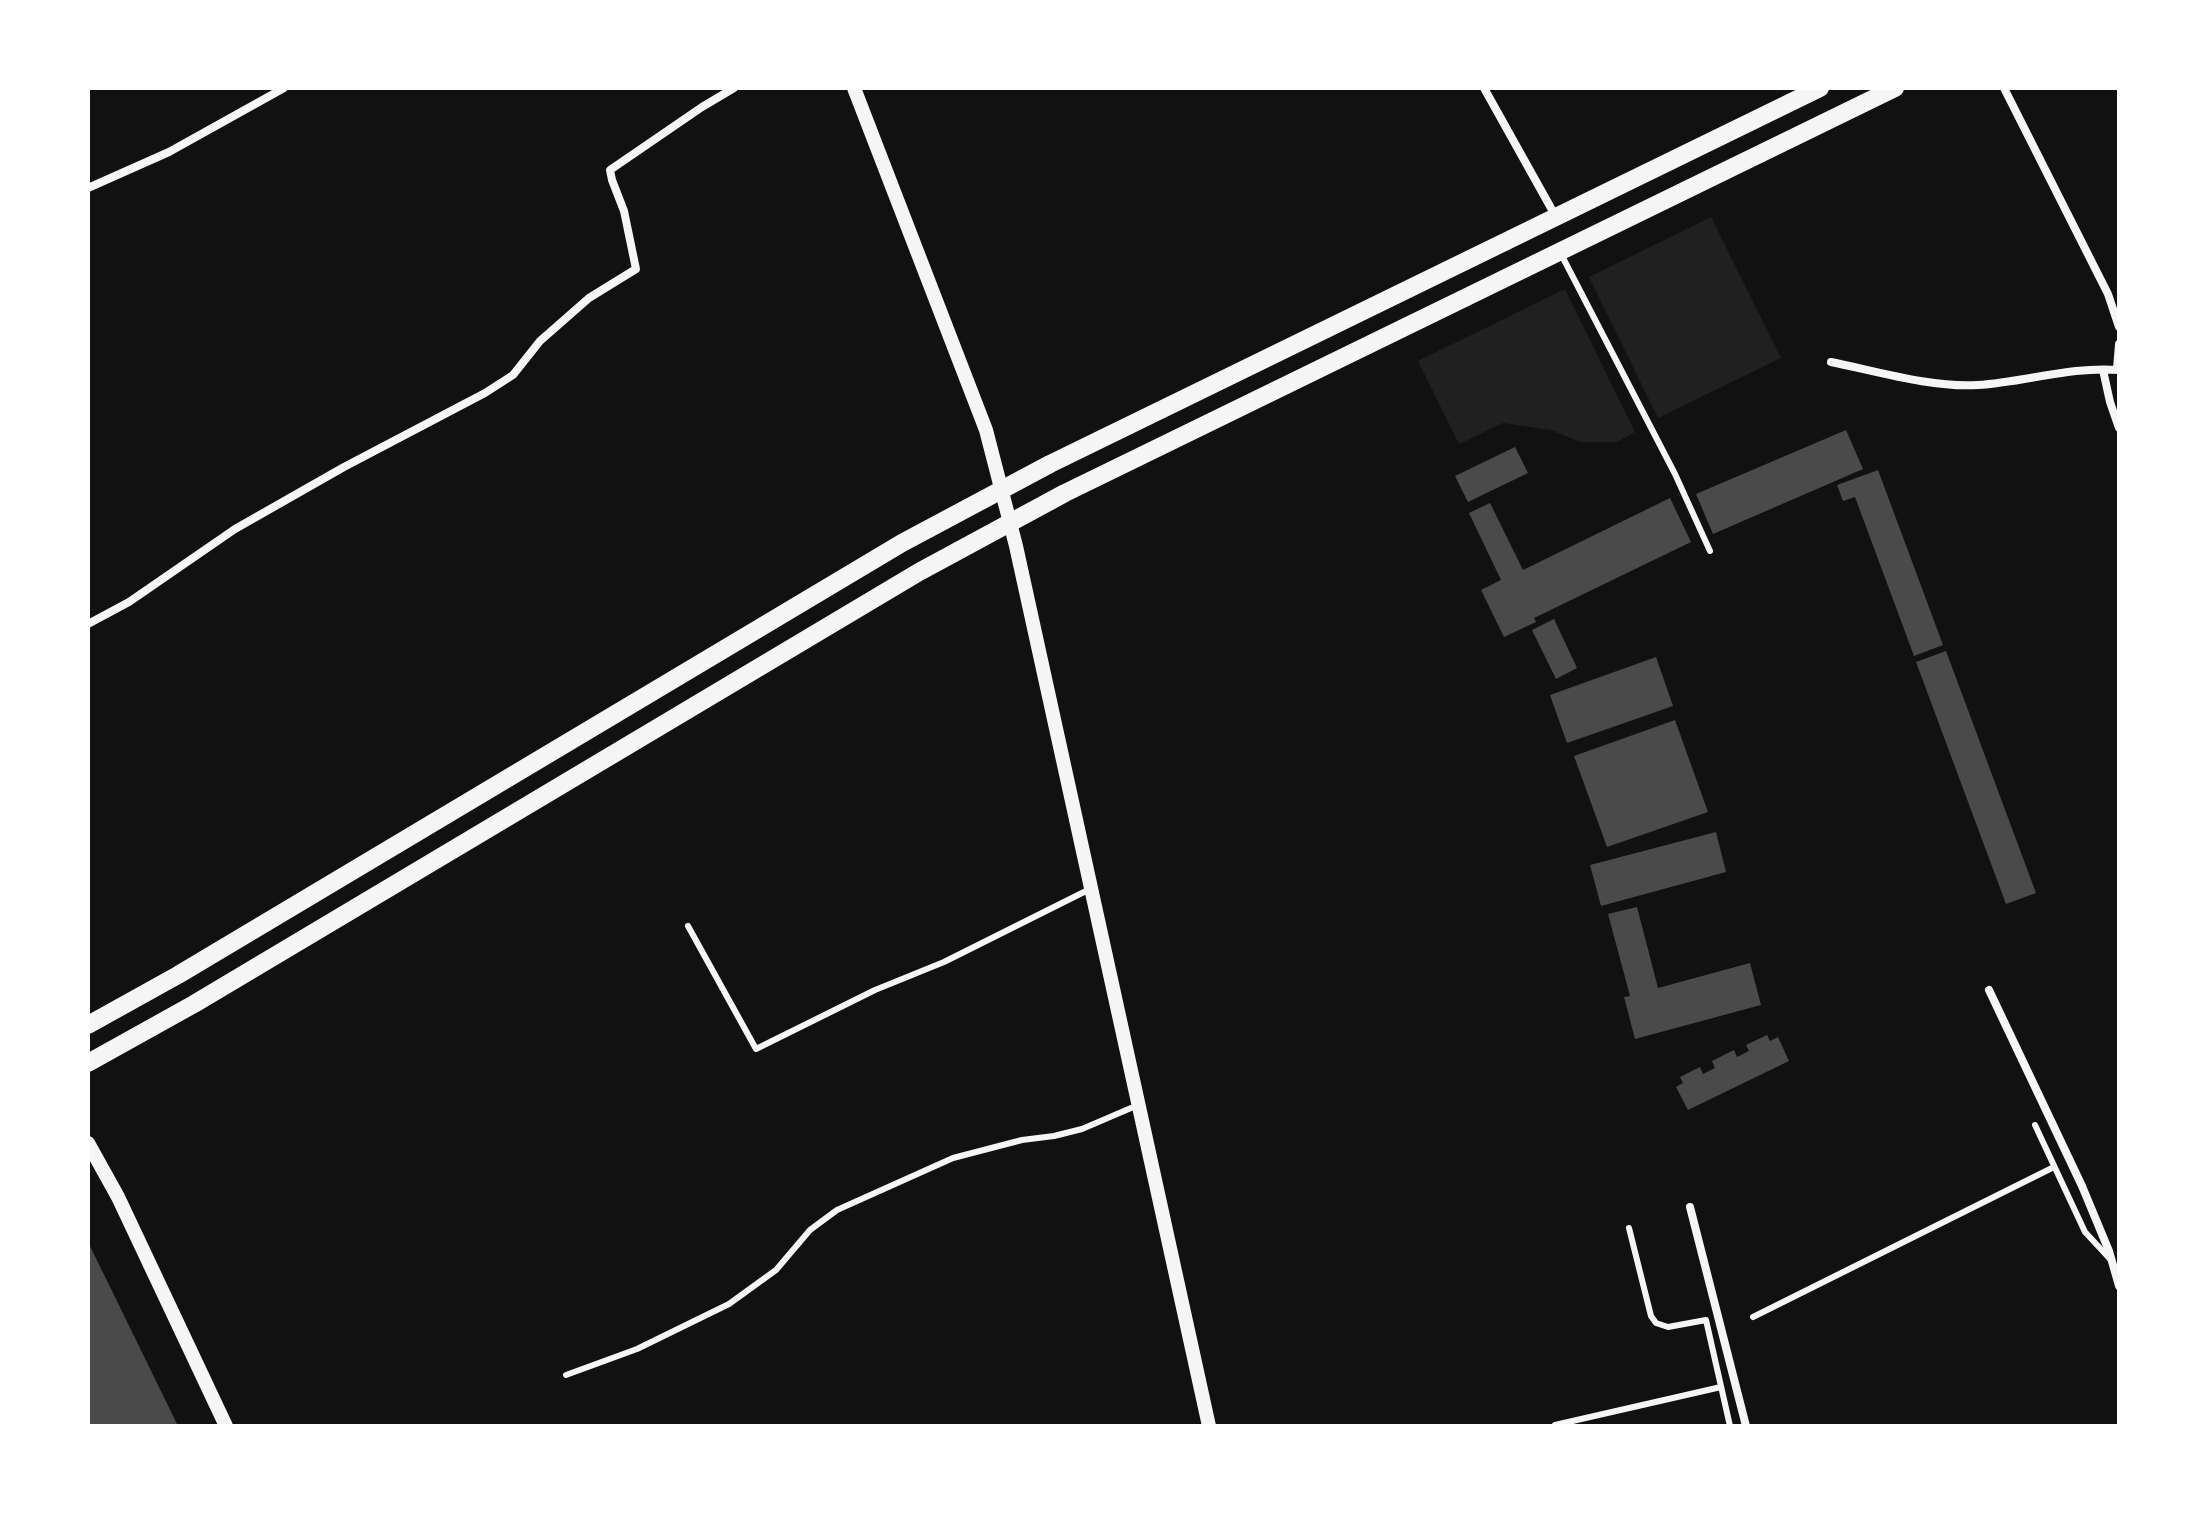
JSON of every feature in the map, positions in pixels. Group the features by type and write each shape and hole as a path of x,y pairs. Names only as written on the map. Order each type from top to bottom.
{"main road":[{"path":"88,1025 192,967 902,543 1065,457 1556,217 1788,99 1820,88"},
{"path":"88,1063 208,996 919,572 1065,493 1895,88"}],"street":[{"path":"88,188 169,152 284,88"},
{"path":"88,624 129,602 235,529 513,375 540,341 589,298 636,269 624,211 610,170 734,88"},
{"path":"854,88 986,430 1002,490 1209,1426"},
{"path":"1484,88 1556,217"},
{"path":"2004,88 2108,294 2119,327"},
{"path":"1831,362 1942,384 1974,385 2088,370 2118,370 2119,344"},
{"path":"2103,370 2119,428"},
{"path":"1989,990 2082,1186 2113,1262 2119,1286"},
{"path":"88,1143 118,1197 226,1426"},
{"path":"1690,1207 1746,1426"}],"lane":[{"path":"1560,252 1675,474 1710,551"},
{"path":"688,926 756,1049 875,990 944,962 1091,889"},
{"path":"566,1375 637,1349 729,1304 776,1270 810,1230 837,1210 953,1158 1022,1140 1082,1129 1138,1105"},
{"path":"2035,1125 2085,1232 2113,1262"},
{"path":"1753,1317 2054,1167"},
{"path":"1629,1228 1651,1316 1656,1323 1668,1327 1706,1320 1730,1426"},
{"path":"1555,1425 1721,1387"}],"shaded area":[{"path":"1711,217 1781,358 1658,418 1589,277"},
{"path":"1565,289 1635,432 1617,442 1580,442 1551,430 1503,423 1459,444 1418,361"}],"building":[{"path":"1846,430 1863,469 1713,534 1696,494"},
{"path":"1515,447 1528,473 1468,502 1455,476"},
{"path":"1878,470 1943,645 1914,656 1855,497 1843,501 1837,485"},
{"path":"1670,498 1691,542 1534,618 1536,622 1504,637 1481,590 1501,580 1469,513 1490,503 1523,570"},
{"path":"1554,619 1577,668 1556,679 1532,630"},
{"path":"1946,651 2036,893 2006,904 1916,662"},
{"path":"1656,657 1673,706 1567,743 1550,695"},
{"path":"1675,720 1708,812 1607,847 1574,756"},
{"path":"1716,832 1726,872 1601,906 1590,865"},
{"path":"1637,907 1658,988 1750,963 1761,1005 1635,1039 1624,997 1630,996 1608,914"},
{"path":"1767,1035 1770,1041 1778,1037 1789,1061 1688,1110 1676,1087 1683,1083 1680,1077 1700,1067 1703,1074 1715,1068 1712,1061 1734,1050 1737,1057 1749,1051 1746,1045"},
{"path":"88,1242 113,1293 178,1426 88,1426"}]}
